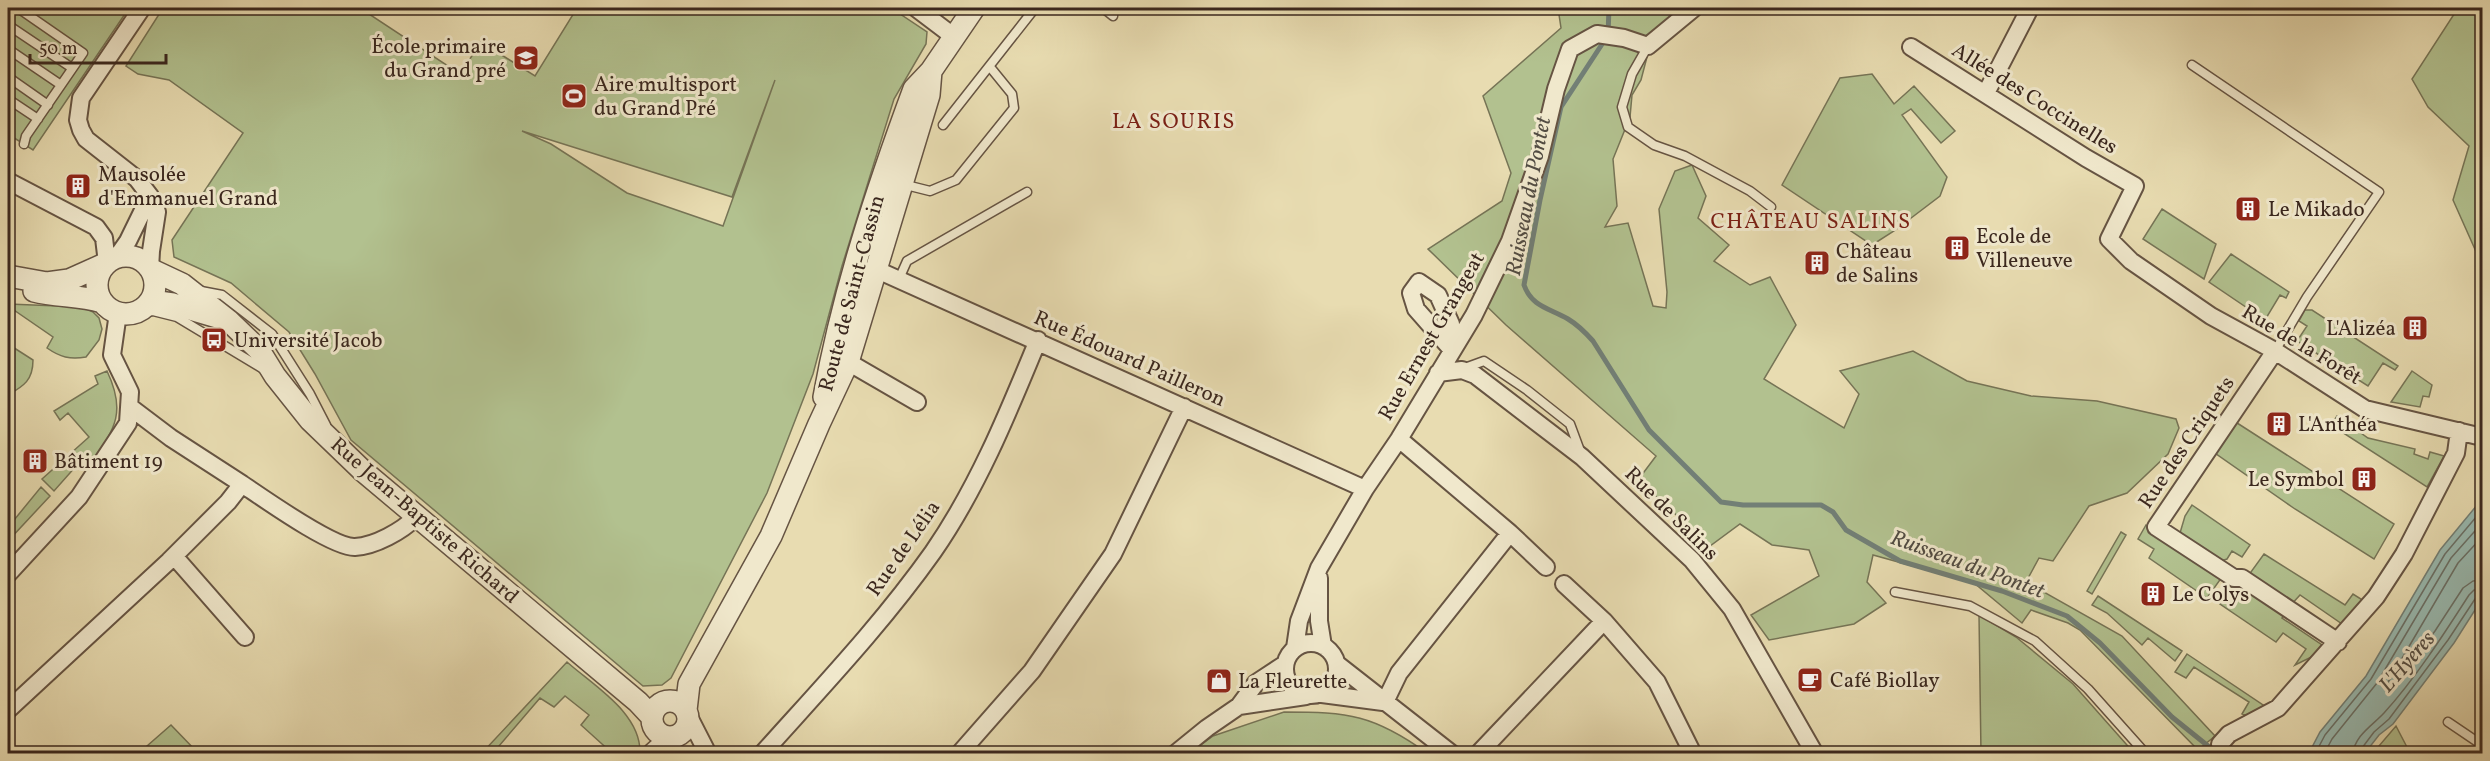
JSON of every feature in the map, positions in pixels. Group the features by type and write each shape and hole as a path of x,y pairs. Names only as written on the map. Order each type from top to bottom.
{"street":[{"path":"142,8 81,98 78,120 86,139 137,179 150,196 157,212 150,269 155,285 145,306 129,314 81,296 54,296 31,290 8,276 47,283 69,280 112,260 129,256 141,260 150,269"},
{"path":"915,8 953,36"},
{"name":"Route de Saint-Cassin","path":"839,361 864,233 893,176 928,95 931,71 974,8"},
{"path":"1648,46 1694,8"},
{"path":"1986,93 2030,8"},
{"name":"Rue Ernest Grangeat","path":"1295,648 1299,621 1319,568 1365,489 1399,439 1474,315 1510,241 1540,156 1556,89 1570,49 1610,36 1648,46"},
{"name":"Allée des Coccinelles","path":"1911,47 2086,158 2135,186"},
{"name":"Route de Saint-Cassin","path":"653,753 771,536 819,424 839,361 875,269 893,176"},
{"path":"8,181 96,227 104,238 112,260"},
{"name":"Rue de la Forêt","path":"2135,186 2109,239 2131,261 2211,316 2275,351 2365,409 2481,436"},
{"path":"8,574 79,497 128,423 130,392 112,355 110,308 98,292 97,281 101,271 128,240 150,196"},
{"name":"Rue Jean-Baptiste Richard","path":"150,269 192,290 230,321 259,350 275,376 310,420 363,471 416,517 670,719"},
{"name":"Rue Édouard Pailleron","path":"875,269 1038,340 1365,489"},
{"name":"Rue Jean-Baptiste Richard","path":"145,306 173,304 230,321"},
{"name":"Rue de Lélia","path":"762,753 871,631 933,551 992,453 1038,340"},
{"name":"Rue des Criquets","path":"2275,351 2156,527 2234,578 2242,578 2338,642"},
{"path":"839,361 917,402"},
{"name":"Rue de Salins","path":"1438,373 1462,370 1475,375 1582,457 1671,538 1732,609 1815,753"},
{"path":"130,407 171,438 326,537 353,547 376,541 410,524 416,517"},
{"path":"959,753 1032,671 1113,554 1184,407"},
{"path":"2220,744 2229,734 2278,708 2376,597 2404,554 2456,453 2459,431"},
{"path":"1399,439 1510,533 1546,567"},
{"path":"8,710 174,556 228,502 242,484"},
{"path":"1385,702 1399,673 1510,533"},
{"path":"174,556 245,637"},
{"path":"1319,568 1319,621 1323,646"},
{"path":"1564,584 1604,621 1657,682 1690,752"},
{"path":"1478,753 1604,621"},
{"path":"1175,753 1239,706 1256,682 1285,664 1295,648 1309,643 1323,646 1334,656 1337,664 1335,681 1314,695 1239,706"},
{"path":"1285,664 1287,681 1298,693 1385,702"},
{"path":"1337,664 1452,753"},
{"path":"670,719 708,753"}],"lane":[{"path":"18,8 83,53 26,136 24,144"},
{"path":"943,125 1035,8"},
{"path":"1103,8 1113,16"},
{"path":"8,24 72,68"},
{"path":"1648,46 1632,74 1622,107 1629,127 1654,145 1685,156 1750,191 1771,207"},
{"path":"8,49 61,85"},
{"path":"2193,65 2379,192 2307,297 2275,351"},
{"path":"893,176 930,191 956,180 1014,108 1012,94 990,68"},
{"path":"8,77 48,105"},
{"path":"8,99 38,119"},
{"path":"898,279 907,261 1027,192"},
{"path":"192,290 222,295 272,334 310,394 334,441"},
{"path":"145,306 153,311 177,317 275,376"},
{"path":"1895,592 1970,606 2035,641 2088,689 2146,753"},
{"path":"2448,722 2482,745"}],"green space":[{"path":"8,8 129,8 33,150 8,134"},
{"path":"163,8 360,8 460,74 481,42 535,76 577,8 891,8 927,32 926,44 894,99 842,266 813,374 767,493 671,678 662,685 643,686 351,440 289,332 231,283 174,257 172,240 243,133 169,80 138,74 126,66","holes":["775,80 723,226 627,193 551,144 522,131 732,197"]},
{"path":"1558,8 1680,8 1653,34 1641,80 1632,95 1630,117 1613,159 1617,206 1605,227 1628,223 1653,306 1666,308 1667,292 1659,209 1675,171 1692,165 1706,196 1698,218 1729,245 1714,261 1750,285 1770,277 1796,325 1764,379 1844,428 1859,394 1840,371 1913,351 1967,381 2031,396 2097,401 2176,419 2179,428 2168,454 2127,493 2089,506 2053,561 2039,558 2026,582 2122,636 2215,736 2198,750 2080,630 2068,623 2031,610 2022,623 1974,583 1873,555 1867,582 1886,603 1854,624 1769,640 1751,615 1819,576 1809,550 1772,545 1740,524 1710,546 1638,480 1656,456 1506,325 1428,249 1502,201 1511,173 1483,96 1561,28"},
{"path":"2458,8 2482,8 2482,265 2453,200 2469,146 2428,107 2412,79"},
{"path":"1872,74 1894,104 1914,86 1955,131 1941,143 1911,109 1902,115 1947,177 1940,196 1872,245 1782,185 1840,78"},
{"path":"2162,209 2216,244 2204,279 2143,239"},
{"path":"2231,254 2289,292 2286,298 2280,295 2265,320 2209,282"},
{"path":"8,304 83,307 99,318 102,329 99,340 86,357 61,356 47,348 53,337"},
{"path":"2305,310 2312,310 2398,366 2395,370 2383,363 2368,386 2297,341 2307,326 2299,321"},
{"path":"8,344 33,360 33,367 26,382 8,395"},
{"path":"107,371 113,385 117,408 112,429 92,461 85,456 54,491 42,479 89,437 68,413 60,420 54,411 98,384 95,376"},
{"path":"2412,371 2432,385 2429,397 2423,396 2420,407 2391,402"},
{"path":"2337,416 2368,438 2415,449 2414,454 2428,459 2430,452 2444,456 2427,487 2331,425"},
{"path":"2234,421 2394,524 2374,559 2295,509 2212,451"},
{"path":"41,487 50,496 8,541 8,524 10,525"},
{"path":"2192,505 2250,545 2242,557 2232,551 2227,559 2218,562 2180,533 2185,516"},
{"path":"2146,525 2222,577 2207,598 2149,558 2154,549 2138,539"},
{"path":"2121,532 2126,535 2092,594 2087,591"},
{"path":"2264,554 2345,605 2353,594 2364,601 2345,626 2300,595 2290,606 2248,576"},
{"path":"2247,586 2286,612 2282,618 2328,649 2295,665 2306,649 2283,633 2276,642 2220,604 2232,587 2242,593"},
{"path":"2098,596 2182,651 2175,661 2148,638 2142,645 2107,613 2092,605"},
{"path":"1979,615 2016,637 2073,684 2134,753 1981,753"},
{"path":"2187,654 2269,709 2252,718 2242,714 2249,702 2194,667 2186,678 2175,672"},
{"path":"567,662 624,713 633,725 640,753 612,753 581,725 589,715 565,696 554,707 540,698 493,753 482,753"},
{"path":"1284,712 1326,713 1360,718 1376,723 1427,753 1190,753 1213,736"},
{"path":"171,725 198,753 139,753"},
{"path":"2396,726 2410,753 2373,753"}],"water":[{"name":"L'Hyères","path":"2482,499 2482,599 2454,643 2393,724 2379,735 2365,753 2309,753 2320,732 2366,676 2440,550"}],"waterway":[{"name":"Ruisseau du Pontet","path":"1609,8 1608,35 1561,107 1524,285 1527,292 1536,303 1572,321 1593,341 1649,430 1721,502 1743,505 1821,505 1833,512 1846,530 1900,561 2002,591 2067,616 2100,643 2172,717 2218,754"}],"place":[{"name":"École primaire du Grand pré","path":"526,58"},
{"name":"Aire multisport du Grand Pré","path":"574,96"},
{"name":"Mausolée d'Emmanuel Grand","path":"78,186"},
{"name":"Le Mikado","path":"2248,209"},
{"name":"Ecole de Villeneuve","path":"1957,248"},
{"name":"Château de Salins","path":"1817,263"},
{"name":"L'Alizéa","path":"2415,328"},
{"name":"Université Jacob","path":"214,340"},
{"name":"L'Anthéa","path":"2279,424"},
{"name":"Bâtiment 19","path":"35,461"},
{"name":"Le Symbol","path":"2364,479"},
{"name":"Le Colys","path":"2153,594"},
{"name":"Café Biollay","path":"1810,680"},
{"name":"La Fleurette","path":"1219,681"}],"district":[{"name":"LA SOURIS","path":"1174,120"},
{"name":"CHÂTEAU SALINS","path":"1811,220"}]}
